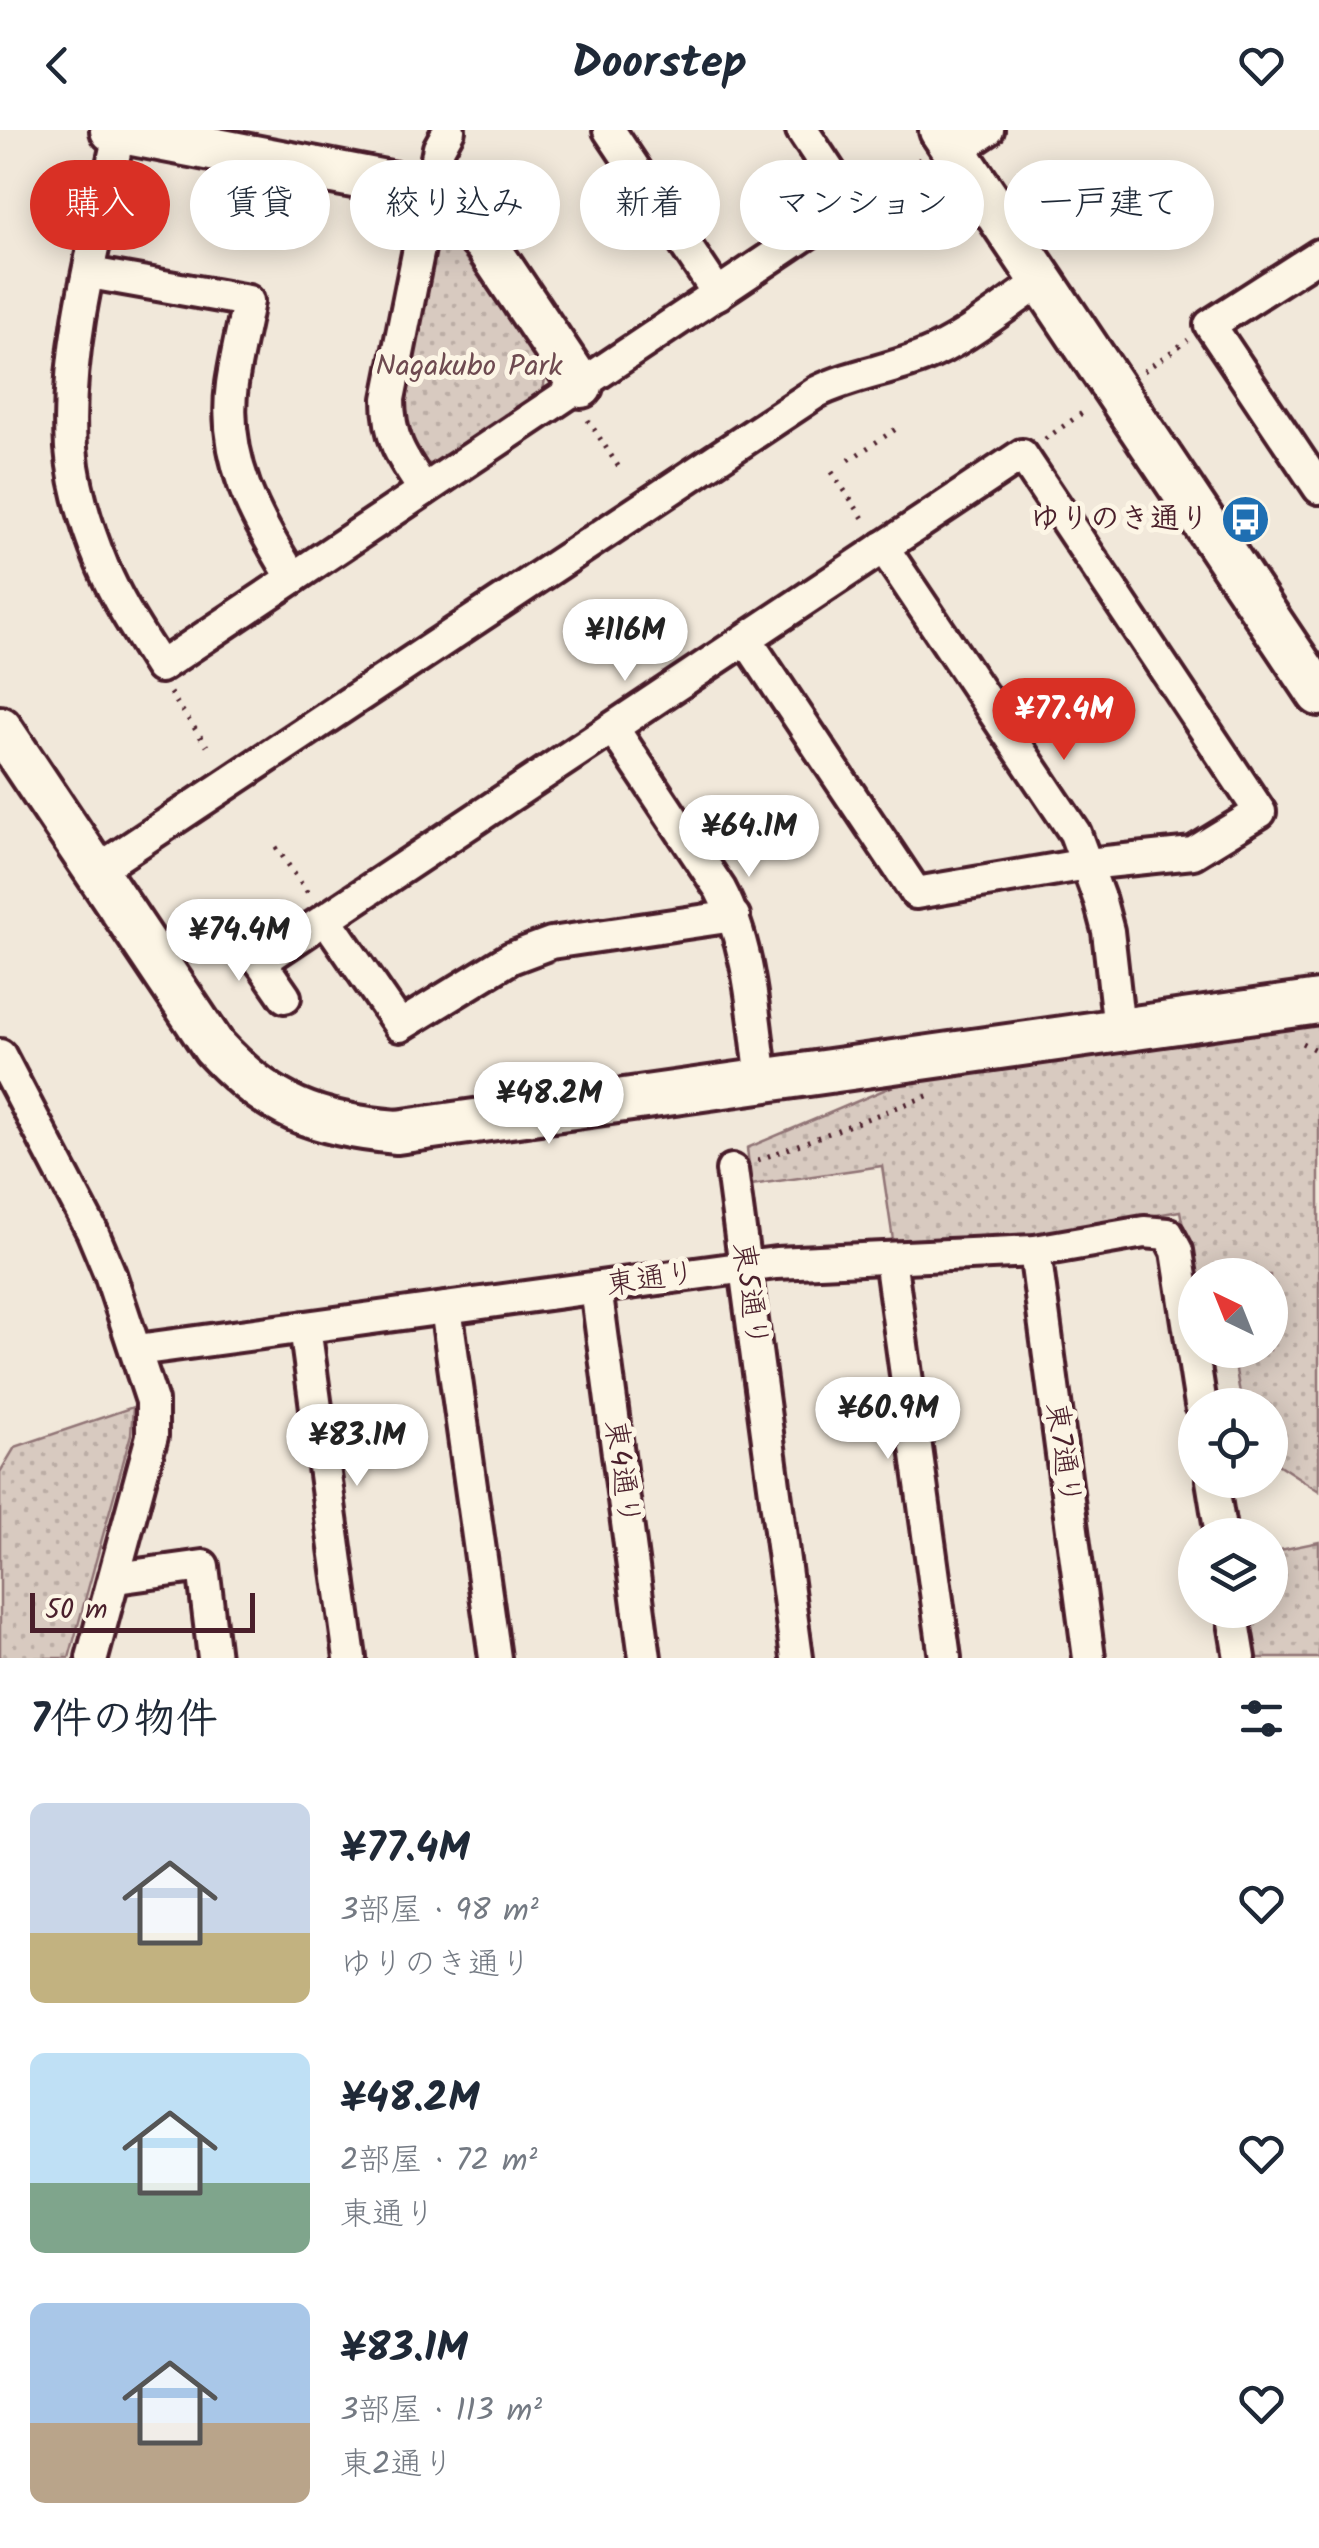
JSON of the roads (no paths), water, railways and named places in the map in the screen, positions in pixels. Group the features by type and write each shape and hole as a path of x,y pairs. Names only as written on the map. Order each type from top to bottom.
{"street":[{"path":"350,175 117,130 73,363 72,452 79,494 102,566 160,668 851,204 802,130"},
{"path":"437,160 449,130"},
{"path":"609,130 718,294"},
{"path":"958,138 1042,281 1319,694"},
{"path":"419,250 388,399 389,425 397,449 424,490"},
{"path":"489,250 575,389"},
{"path":"1319,255 1210,325 1319,488"},
{"path":"90,272 248,301 232,386 234,460 259,524 293,578"},
{"path":"96,872 817,392 847,378 923,357 1042,281"},
{"path":"261,962 1022,454 1260,812 1193,853 1088,864 916,894 746,639"},
{"path":"883,547 1075,833 1108,931 1120,1030"},
{"path":"0,728 214,1046 240,1075 269,1097 323,1122 396,1132 1319,1002"},
{"path":"612,728 734,916 743,942 762,1080"},
{"path":"326,919 400,1026 510,958 551,943 734,916"},
{"path":"243,936 285,997"},
{"path":"0,1054 92,1231 152,1401 152,1436 92,1658"},
{"name":"東5通り","path":"732,1170 797,1658"},
{"name":"東通り","path":"136,1350 745,1268 1035,1251 1144,1232 1168,1234 1177,1251 1198,1388"},
{"name":"東7通り","path":"1035,1251 1089,1658"},
{"path":"890,1258 945,1658"},
{"name":"東4通り","path":"596,1288 646,1658"},
{"path":"446,1308 495,1658"},
{"path":"305,1327 350,1658"},
{"path":"116,1578 202,1566 214,1658"},
{"path":"1235,1628 1240,1658"}],"place":[{"name":"ゆりのき通り","path":"1245,520"}],"park label":[{"name":"Nagakubo Park","path":"469,367"}]}
